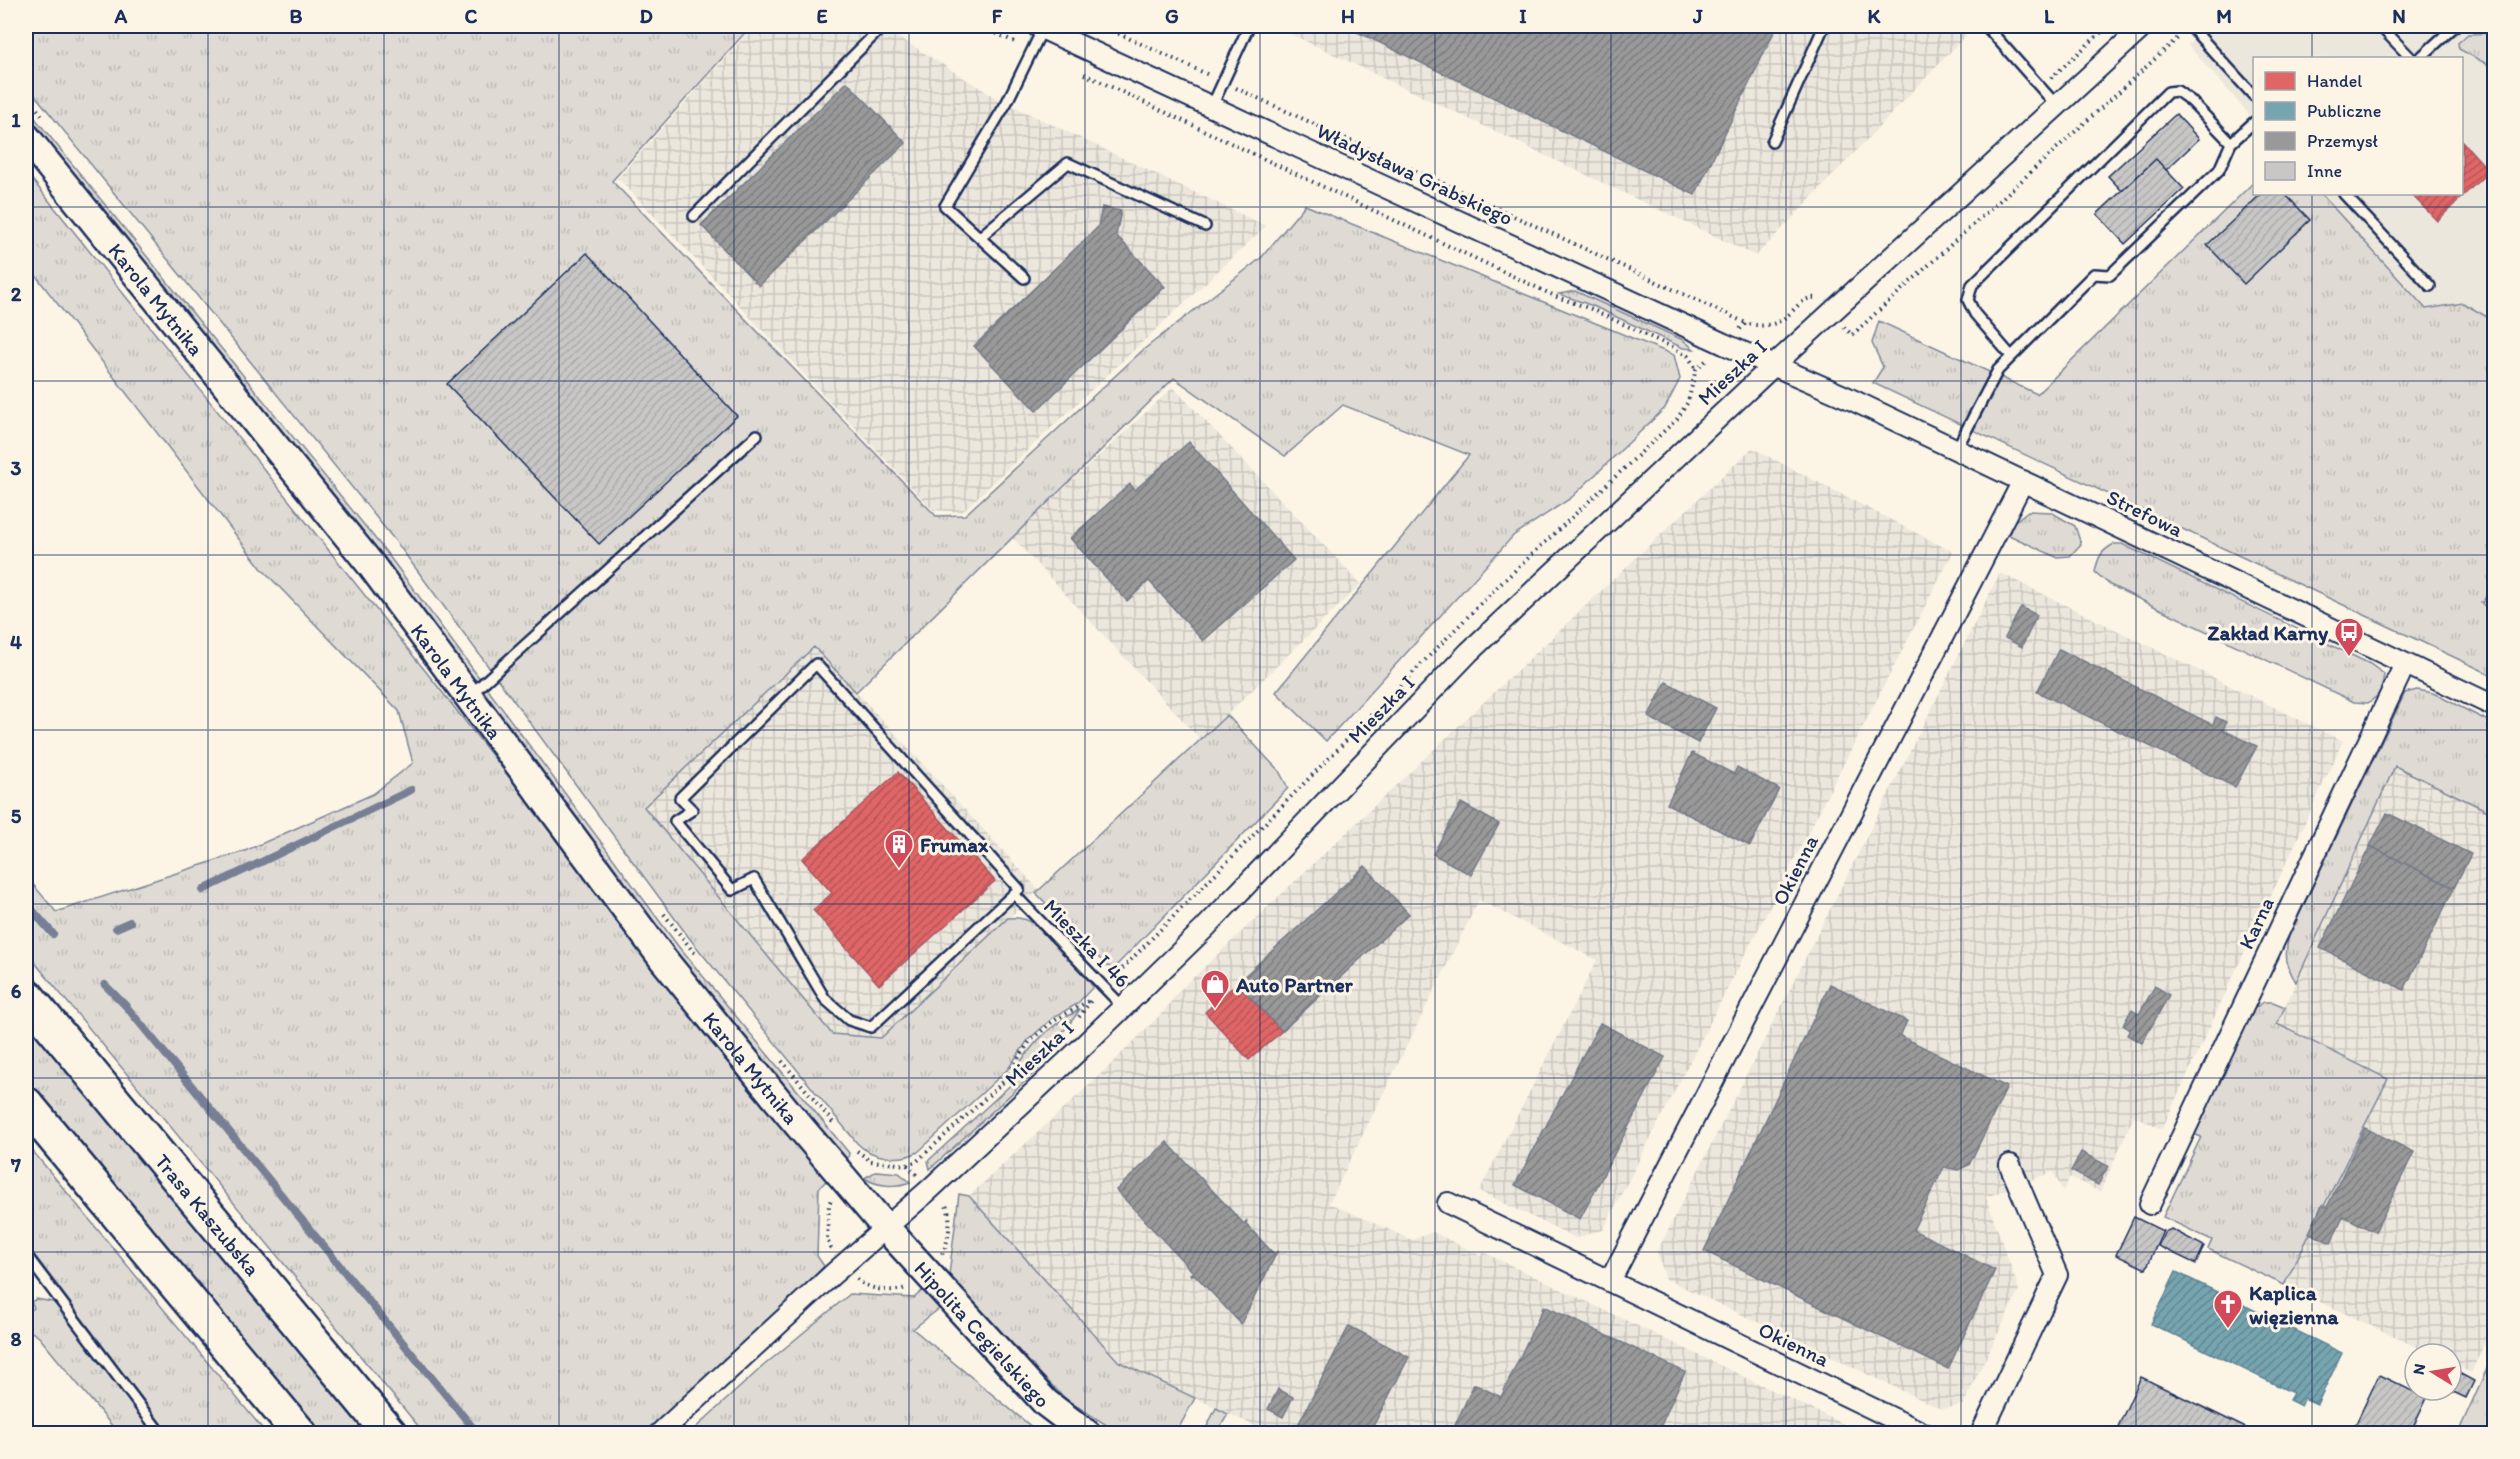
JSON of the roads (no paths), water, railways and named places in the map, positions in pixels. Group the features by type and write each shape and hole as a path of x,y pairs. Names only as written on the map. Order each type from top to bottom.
{"highway":[{"name":"Trasa Kaszubska","path":"26,995 390,1434"},
{"path":"26,1104 300,1434"}],"street":[{"name":"Mieszka I","path":"660,1434 886,1228 1204,929 1469,652 1773,366 2144,26"},
{"name":"Władysława Grabskiego","path":"1040,27 1773,366"},
{"name":"Karola Mytnika","path":"26,137 371,565 663,959 886,1228"},
{"name":"Strefowa","path":"1773,366 1846,397 2494,706"},
{"name":"Okienna","path":"1610,1281 2023,481"},
{"name":"Karna","path":"2150,1203 2405,664"},
{"path":"1981,1434 2056,1275 2010,1165"},
{"name":"Okienna","path":"1448,1203 1925,1434"},
{"name":"Hipolita Cegielskiego","path":"886,1228 1046,1403 1087,1434"}],"lane":[{"path":"694,216 883,26"},
{"path":"1212,106 1249,26"},
{"path":"1772,142 1824,26"},
{"path":"1986,26 2057,106"},
{"path":"2380,26 2410,57"},
{"path":"2421,57 2455,26"},
{"path":"1024,278 945,206 1007,102 1033,50 1040,27"},
{"path":"2191,27 2253,95"},
{"path":"2012,356 1975,314 1968,300 1972,285 2168,92 2177,92 2191,101 2231,143"},
{"path":"1956,450 1998,370 2094,274 2110,275 2203,186 2219,170 2231,143 2253,123"},
{"path":"980,237 1068,163 1205,226"},
{"path":"2345,195 2430,286"},
{"path":"468,696 757,435"},
{"name":"Mieszka I 46","path":"816,664 1019,889 1014,894 871,1027 849,1020 825,999 754,879 732,890 675,821 692,810 680,798 816,664"},
{"name":"Mieszka I 46","path":"1014,894 1123,1007"},
{"path":"26,1255 160,1434"}],"waterway":[{"path":"203,890 411,790"},
{"path":"26,903 53,934"},
{"path":"116,928 130,922"},
{"path":"105,985 125,1005 478,1434"}],"place":[{"name":"Zakład Karny","path":"2349,658"},
{"name":"Frumax","path":"899,870"},
{"name":"Auto Partner","path":"1215,1010"},
{"name":"Kaplica więzienna","path":"2228,1330"}]}
